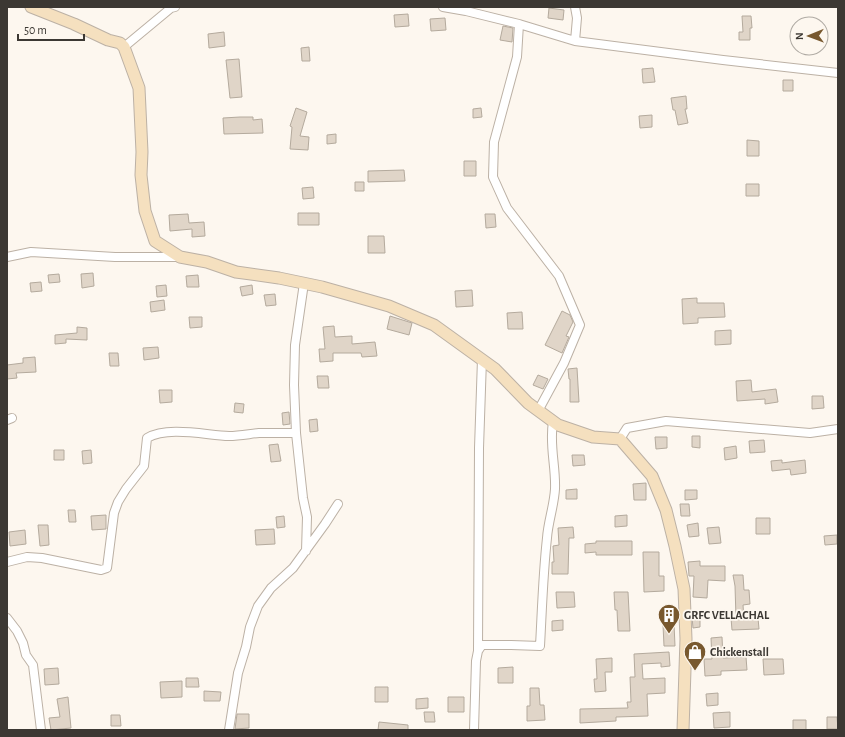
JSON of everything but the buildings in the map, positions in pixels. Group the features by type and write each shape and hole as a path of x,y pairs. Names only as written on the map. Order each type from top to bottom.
{"main road":[{"path":"31,7 74,24 108,40 120,43 124,47 139,88 142,152 141,175 145,211 155,241 180,257 207,262 236,272 279,278 322,287 389,306 434,325 495,368 528,403 553,422 593,437 620,440 652,476 666,510 675,546 684,589 685,625 683,730"}],"street":[{"path":"124,47 171,8 175,7"},
{"path":"575,7 577,18 575,41"},
{"path":"446,8 466,11 519,24 575,41 838,73"},
{"path":"519,24 517,57 494,142 493,177 507,208 559,276 580,325 564,363 538,411"},
{"path":"7,257 32,252 115,257 180,257"},
{"path":"304,283 295,345 294,386 296,433 303,498 307,517 306,551"},
{"path":"474,730 476,661 478,651 479,448 482,359"},
{"path":"620,440 627,428 666,421 810,433 838,429"},
{"path":"478,651 482,645 511,644 540,646 542,583 554,490 552,438 553,422"},
{"path":"7,562 27,557 42,558 101,570 107,568 114,513 126,488 144,466 147,438 153,435 164,433 194,433 229,436 296,433"},
{"path":"229,730 238,673 250,627 258,606 271,588 293,568 338,504"},
{"path":"7,618 17,631 26,655 33,665 41,730"}],"place":[{"name":"GRFC VELLACHAL","path":"669,634"},
{"name":"Chickenstall","path":"695,672"}]}
